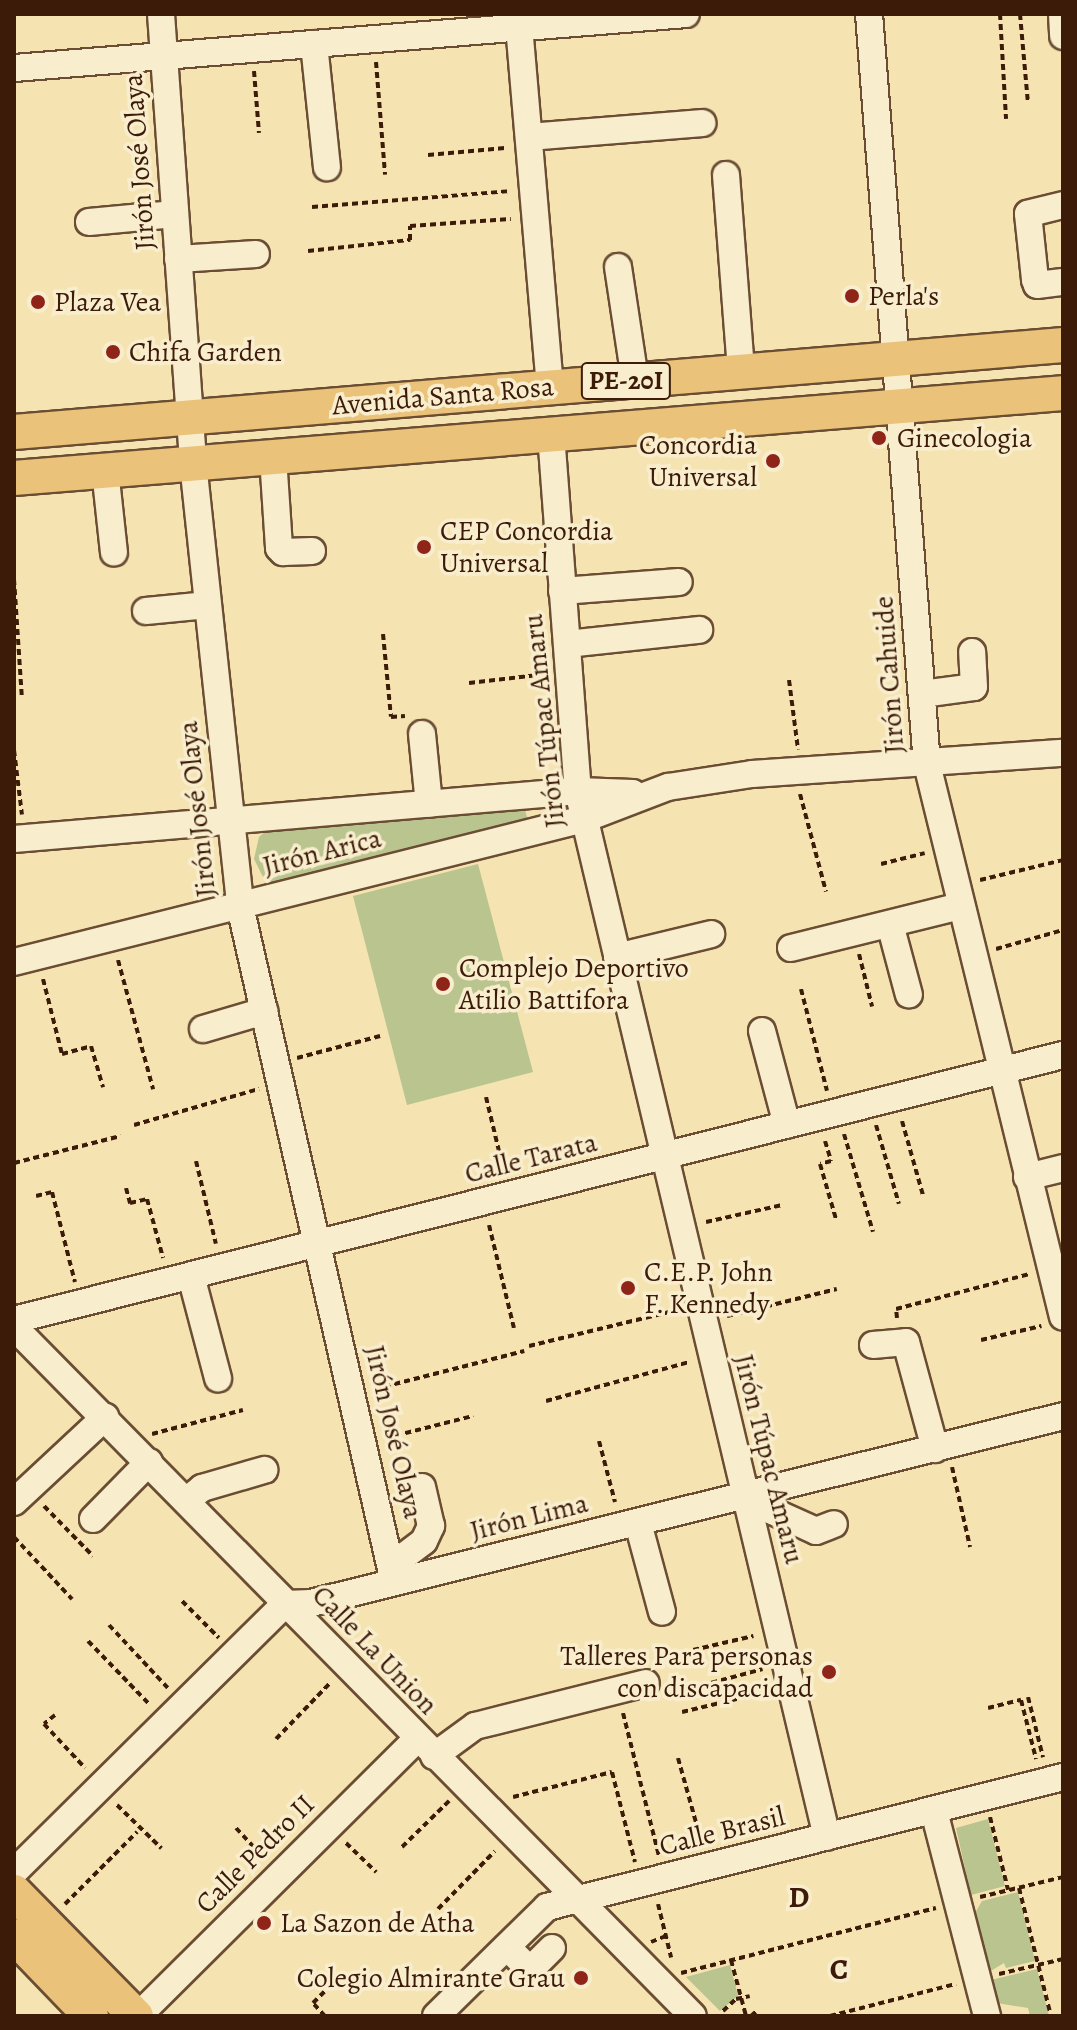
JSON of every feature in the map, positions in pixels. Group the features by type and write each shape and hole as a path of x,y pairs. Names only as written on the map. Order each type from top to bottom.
{"main road":[{"name":"Avenida Santa Rosa","path":"14,432 1063,345"},
{"name":"Avenida Santa Rosa","path":"14,478 1063,393"},
{"path":"14,1892 137,2016"},
{"path":"14,1936 91,2016"}],"street":[{"name":"Jirón José Olaya","path":"161,14 193,463 240,906 392,1574"},
{"path":"14,68 375,39 519,21 686,14"},
{"name":"Jirón Cahuide","path":"869,14 899,358 927,764 1058,1309"},
{"path":"1062,14 1063,36"},
{"path":"519,21 550,387"},
{"path":"314,44 327,167"},
{"path":"529,142 702,123"},
{"path":"726,175 741,371"},
{"path":"1063,205 1028,214 1037,285 1063,282"},
{"path":"89,222 175,214"},
{"path":"178,259 256,254"},
{"path":"618,267 635,380"},
{"name":"Jirón Túpac Amaru","path":"551,434 578,791 711,1356 750,1496 827,1837"},
{"path":"273,457 279,548 283,552 312,551"},
{"path":"105,470 114,553"},
{"path":"562,591 679,582"},
{"path":"146,611 208,605"},
{"path":"567,644 699,630"},
{"path":"922,694 974,687 972,652"},
{"path":"422,734 429,804"},
{"name":"Jirón Arica","path":"18,829 232,821 578,791 641,794 798,770 1063,753"},
{"name":"Jirón Arica","path":"14,962 584,819 641,794"},
{"path":"791,948 890,924 958,896"},
{"path":"890,924 909,995"},
{"path":"617,957 711,934"},
{"path":"203,1029 264,1011"},
{"path":"762,1031 787,1125"},
{"name":"Calle Tarata","path":"14,1320 1063,1055"},
{"path":"1027,1177 1063,1168"},
{"path":"191,1276 218,1378"},
{"name":"Calle La Union","path":"14,1327 693,2016"},
{"path":"873,1345 906,1342 943,1456"},
{"name":"Jirón Lima","path":"285,1604 311,1603 392,1574 943,1456 1063,1416"},
{"path":"27,1502 105,1417"},
{"path":"93,1519 149,1462"},
{"path":"186,1501 202,1488 264,1470"},
{"path":"392,1574 424,1541 431,1526 422,1487"},
{"path":"750,1496 772,1511 816,1531 834,1524"},
{"path":"630,1525 662,1612"},
{"path":"14,1872 285,1604"},
{"name":"Calle Pedro II","path":"137,2016 426,1747 475,1726 646,1683"},
{"name":"Calle Brasil","path":"436,2016 547,1907 660,1889 827,1837 934,1811 1054,1770"},
{"path":"934,1811 987,2016"},
{"path":"507,1947 530,1970 552,1948"}],"path":[{"path":"1000,14 1006,119"},
{"path":"1020,14 1028,104"},
{"path":"375,39 385,175"},
{"path":"252,49 259,133"},
{"path":"428,155 529,142"},
{"path":"312,207 531,189"},
{"path":"308,251 410,240 410,226 534,217"},
{"path":"14,579 22,699"},
{"path":"469,683 569,672"},
{"path":"789,680 798,770 826,892"},
{"path":"14,750 18,829"},
{"path":"881,864 947,847"},
{"path":"958,896 1063,860"},
{"path":"973,955 1063,930"},
{"path":"854,934 872,1006"},
{"path":"117,954 153,1089"},
{"path":"42,973 62,1054 91,1046 103,1087"},
{"path":"801,989 830,1114 873,1232"},
{"path":"276,1064 380,1036"},
{"path":"134,1125 262,1088"},
{"path":"486,1097 510,1196"},
{"path":"883,1100 923,1195"},
{"path":"883,1100 899,1204"},
{"path":"830,1114 831,1161 820,1164 836,1219"},
{"path":"14,1163 121,1136"},
{"path":"196,1161 217,1250"},
{"path":"126,1188 130,1203 147,1199 164,1262"},
{"path":"36,1196 52,1192 76,1284"},
{"path":"484,1203 514,1328"},
{"path":"681,1228 782,1205"},
{"path":"899,1324 896,1309 1050,1269"},
{"path":"529,1346 837,1289"},
{"path":"981,1340 1058,1309"},
{"path":"353,1395 524,1351"},
{"path":"546,1401 711,1356"},
{"path":"150,1435 243,1410"},
{"path":"364,1443 473,1416"},
{"path":"599,1441 630,1525"},
{"path":"943,1456 970,1547"},
{"path":"27,1502 93,1556"},
{"path":"14,1537 72,1599"},
{"path":"182,1601 223,1642"},
{"path":"109,1625 172,1692"},
{"path":"693,1650 759,1634"},
{"path":"88,1641 154,1710"},
{"path":"692,1688 768,1668"},
{"path":"276,1739 334,1679"},
{"path":"682,1712 773,1690"},
{"path":"1028,1697 1054,1770"},
{"path":"988,1708 1021,1700 1037,1765"},
{"path":"623,1711 660,1889 671,1955 666,1962"},
{"path":"55,1715 44,1724 89,1773"},
{"path":"678,1758 703,1847"},
{"path":"507,1797 612,1772 636,1865"},
{"path":"402,1847 452,1797"},
{"path":"114,1801 161,1848"},
{"path":"990,1815 1008,1890"},
{"path":"236,1828 272,1867"},
{"path":"61,1908 137,1832"},
{"path":"340,1837 376,1872"},
{"path":"438,1909 500,1846"},
{"path":"677,1974 1063,1877"},
{"path":"1019,1888 1051,2016"},
{"path":"649,1944 666,1936"},
{"path":"830,2016 1063,1959"},
{"path":"731,1960 748,2016 758,2010"},
{"path":"325,2016 313,2003 329,1987"},
{"path":"723,2011 741,1998 750,1996"}],"green space":[{"path":"524,807 528,820 275,884 263,877 254,859 259,837 268,829"},
{"name":"Complejo Deportivo Atilio Battifora","path":"478,864 533,1072 407,1105 353,896"},
{"path":"988,1819 1005,1886 971,1895 956,1828"},
{"path":"1018,1892 1035,1961 1006,1968 1004,1963 989,1972 975,1913 982,1901"},
{"path":"730,1965 738,1996 720,2011 686,1977"},
{"path":"1037,1969 1049,2016 1030,2016 1028,2008 997,2003 991,1980"}],"place":[{"name":"Perla's","path":"852,296"},
{"name":"Plaza Vea","path":"38,302"},
{"name":"Chifa Garden","path":"113,352"},
{"name":"Ginecologia","path":"879,438"},
{"name":"Concordia Universal","path":"773,461"},
{"name":"CEP Concordia Universal","path":"424,547"},
{"name":"Complejo Deportivo Atilio Battifora","path":"443,984"},
{"name":"C.E.P. John F. Kennedy","path":"628,1288"},
{"name":"Talleres Para personas con discapacidad","path":"829,1672"},
{"name":"La Sazon de Atha","path":"264,1923"},
{"name":"Colegio Almirante Grau","path":"581,1978"}],"district":[{"name":"D","path":"799,1897"},
{"name":"C","path":"839,1969"}]}
